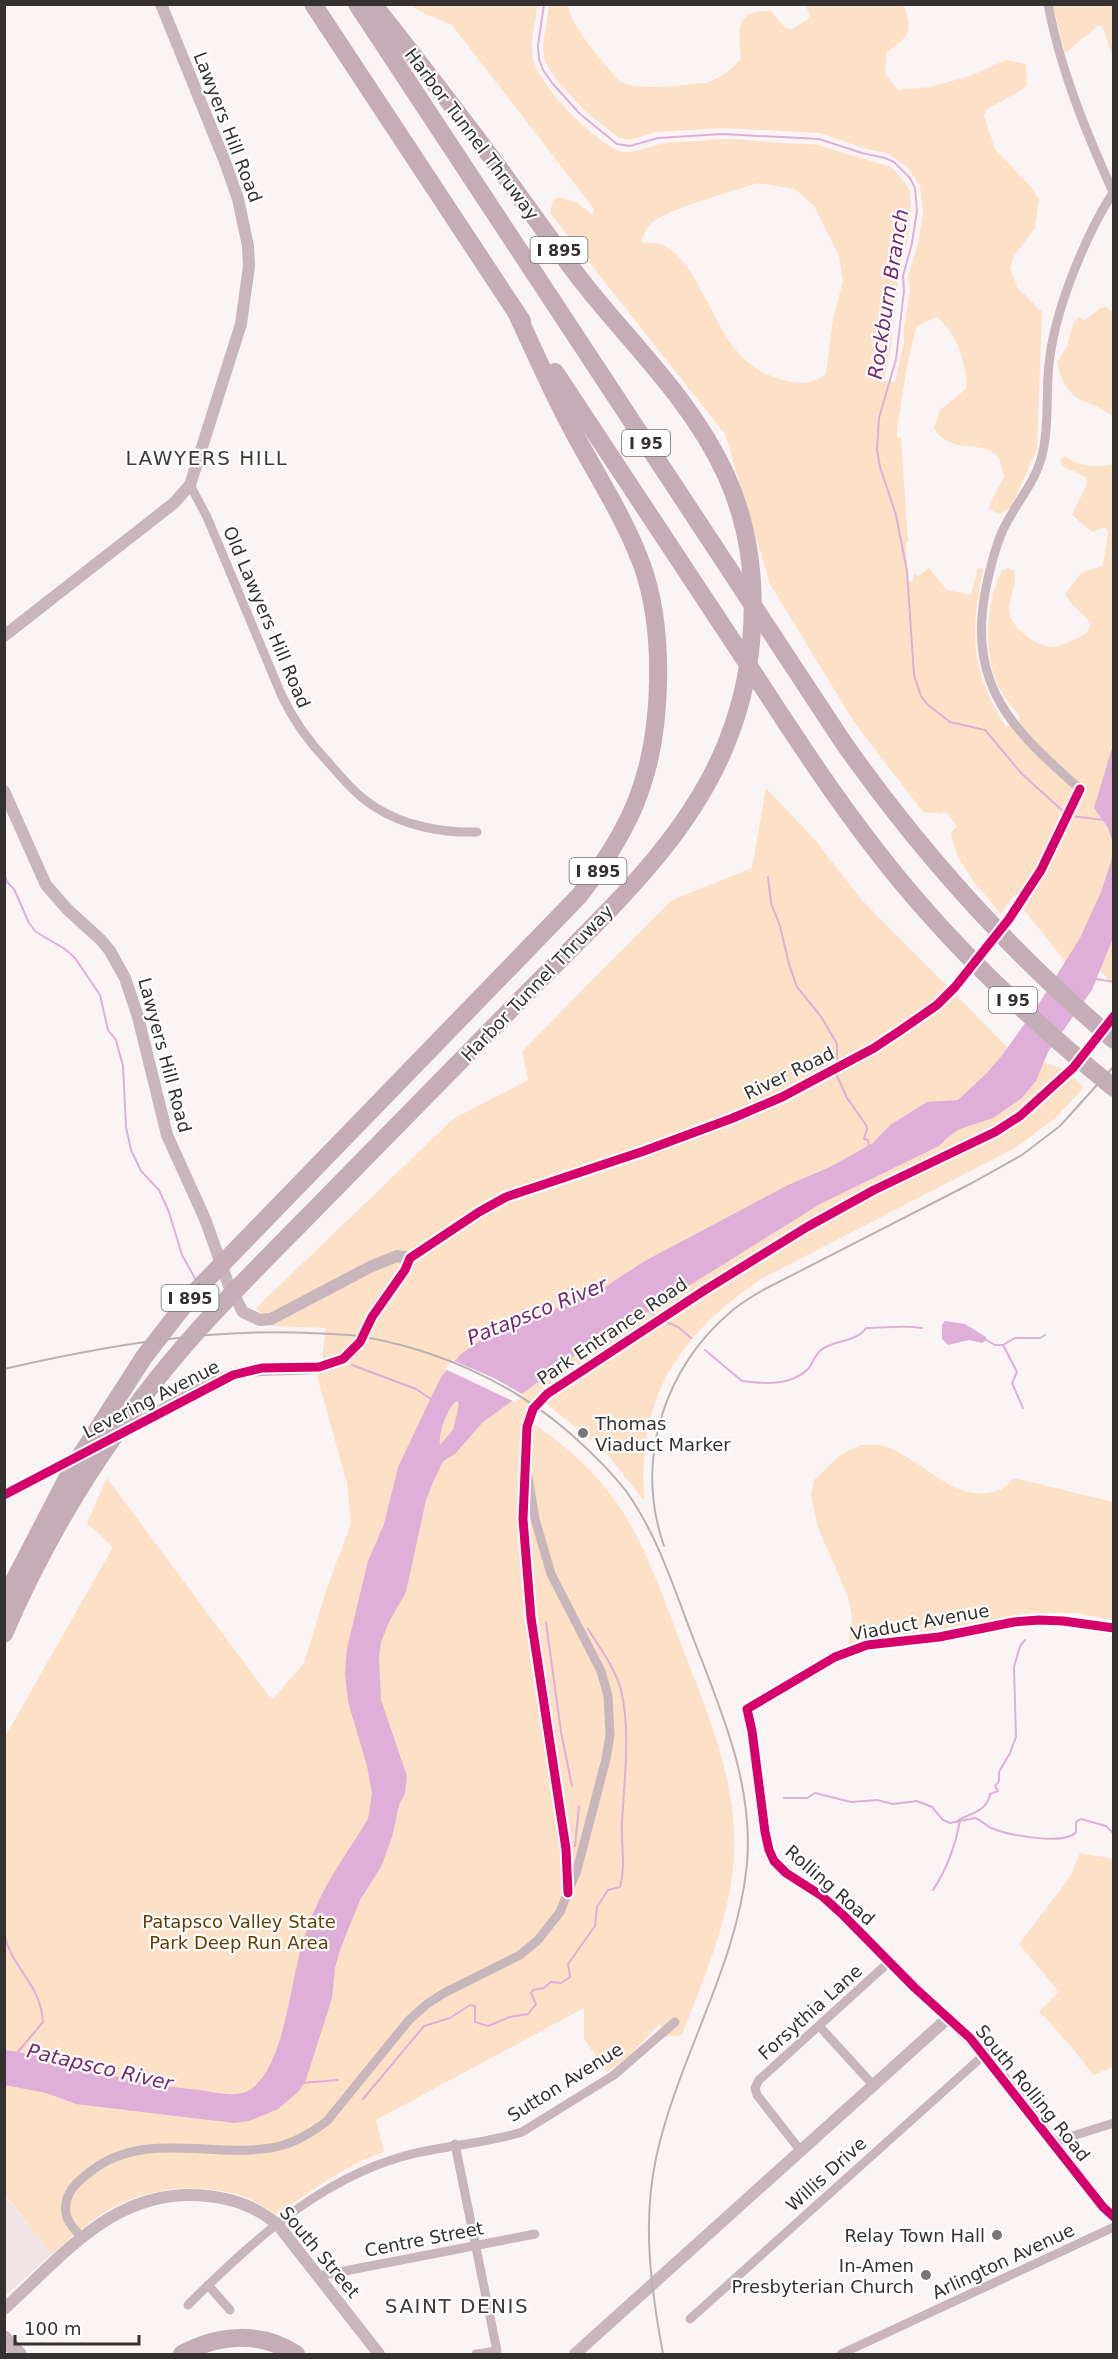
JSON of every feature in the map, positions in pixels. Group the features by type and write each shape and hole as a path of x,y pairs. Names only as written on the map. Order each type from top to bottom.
{"highway":[{"name":"I 95","path":"313,4 812,763 861,830 921,905 1030,1017 1113,1088"},
{"name":"I 95","path":"357,4 878,792 944,874 1035,969 1113,1040"},
{"name":"Harbor Tunnel Thruway","path":"4,1600 44,1537 74,1499 140,1402 203,1325 595,923 670,841 708,780 734,722 746,670 752,604 750,568 736,501 726,475 693,419 647,358 584,283 486,150 373,4"},
{"name":"Harbor Tunnel Thruway","path":"4,1634 38,1560 44,1537 72,1469 144,1357 192,1295 579,896 614,846 639,794 649,759 657,696 658,654 649,591 625,523 570,424 516,312"},
{"path":"182,2355 205,2343 237,2337 270,2341 297,2355"},
{"path":"203,2355 239,2347 255,2348 277,2355"}],"main road":[{"path":"4,2338 19,2355"}],"street":[{"name":"Lawyers Hill Road","path":"4,636 174,503 190,485 241,324 249,266 248,246 240,208 228,172 161,4"},
{"path":"1048,4 1059,53 1099,161 1113,191"},
{"name":"River Road","path":"410,1258 479,1212 506,1197 734,1118 811,1082 901,1030 937,1005 955,987 1009,919 1041,870 1080,789 1046,759 1004,711 986,673 982,654 982,609 993,557 1015,506 1037,473 1041,462 1045,442 1050,356 1060,313 1086,245 1113,191"},
{"name":"Old Lawyers Hill Road","path":"190,485 207,517 280,693 293,721 306,739 353,789 374,807 412,824 459,833 477,832"},
{"name":"Lawyers Hill Road","path":"4,791 46,885 68,910 101,940 126,978 167,1135 196,1197 229,1286 243,1312 261,1320 271,1319 370,1267 397,1256 410,1258"},
{"name":"Park Entrance Road","path":"568,1893 566,1849 527,1579 523,1518 525,1450 529,1418 539,1400 705,1290 807,1227 874,1190 995,1132 1020,1116 1072,1068 1113,1016"},
{"name":"Levering Avenue","path":"4,1495 233,1375 262,1368 319,1367 343,1359 360,1341 372,1317 405,1270 410,1258"},
{"name":"Park Entrance Road","path":"83,2238 70,2226 65,2207 73,2187 97,2167 131,2153 160,2147 254,2151 274,2148 312,2132 327,2121 409,2020 444,1993 520,1955 538,1940 560,1912 582,1854 606,1760 610,1715 608,1696 601,1671 551,1574 535,1519 525,1450"},
{"name":"Viaduct Avenue","path":"747,1709 835,1657 867,1645 939,1637 1014,1622 1040,1620 1113,1628"},
{"name":"Rolling Road","path":"747,1709 765,1832 774,1861 786,1873 822,1896 836,1908 948,2018"},
{"name":"Forsythia Lane","path":"800,2150 757,2095 755,2088 759,2080 890,1962"},
{"path":"575,2355 948,2018"},
{"name":"South Rolling Road","path":"948,2018 985,2054 1103,2208 1113,2217"},
{"name":"Sutton Avenue","path":"188,2305 246,2250 327,2191 379,2164 455,2144 510,2136 533,2126 614,2075 675,2022"},
{"path":"820,2027 873,2085"},
{"name":"Willis Drive","path":"690,2319 985,2054"},
{"path":"1053,2142 1113,2123"},
{"path":"455,2144 497,2351 476,2355"},
{"name":"South Street","path":"4,2309 101,2222 129,2207 158,2197 200,2195 236,2200 265,2214 278,2225 379,2355"},
{"name":"Arlington Avenue","path":"841,2355 1113,2227"},
{"name":"Centre Street","path":"319,2276 535,2234"},
{"path":"208,2285 230,2310"}],"shaded area":[{"path":"1113,745 1113,843 1108,828 1094,808"},
{"name":"Patapsco River","path":"1113,855 1113,938 1092,990 1048,1052 1036,1081 1022,1098 993,1118 960,1129 939,1146 820,1204 626,1325 595,1337 585,1344 588,1346 483,1422 455,1454 443,1461 426,1500 406,1592 389,1622 381,1642 379,1657 381,1700 407,1776 405,1793 399,1805 392,1837 381,1867 360,1900 340,1950 335,1968 332,1998 306,2080 299,2091 278,2109 249,2121 234,2123 76,2104 46,2093 5,2085 4,2050 139,2081 223,2094 236,2094 251,2089 263,2077 280,2040 300,1951 312,1916 333,1874 368,1819 372,1793 367,1766 348,1702 345,1674 347,1648 368,1561 384,1524 398,1467 441,1377 461,1354 492,1332 548,1313 602,1289 643,1262 873,1143 890,1125 927,1102 958,1100 988,1072 1038,1005 1080,938 1101,892","holes":["457,1401 459,1404 453,1430 440,1445 440,1435 447,1415 453,1404"]},
{"path":"945,1321 965,1324 986,1337 986,1340 982,1343 969,1340 948,1345 942,1339 942,1325"},
{"path":"4,2195 52,2254 5,2296 4,2296"}],"green space":[{"path":"411,5 538,5 532,45 537,70 557,98 586,128 600,140 624,152 673,142 744,140 818,145 891,167 910,190 911,211 907,242 897,275 898,291 892,326 892,342 884,380 895,382 904,342 910,291 908,276 918,245 923,212 920,186 907,167 887,153 863,148 820,133 722,128 657,132 629,140 619,138 584,110 557,81 548,67 544,58 543,46 549,5 568,5 575,24 588,44 618,80 635,86 674,86 712,81 730,70 741,59 740,31 744,18 750,14 771,11 785,28 792,29 810,18 806,5 904,5 909,28 901,42 887,52 885,74 898,90 930,87 970,76 1006,60 1026,64 1027,84 1023,89 986,110 984,116 995,149 1032,188 1039,200 1035,228 1014,256 1010,268 1018,288 1042,312 1037,449 1011,507 1000,514 994,512 989,507 1004,476 998,457 984,448 949,442 941,437 934,428 940,410 966,389 963,360 955,339 943,322 936,317 916,327 897,429 897,438 901,437 908,542 906,542 908,583 914,579 914,573 918,576 929,568 947,590 971,595 978,568 983,569 975,632 979,669 985,687 1006,727 1021,720 1002,693 991,664 989,615 996,584 1002,570 1008,568 1014,570 1015,583 1009,608 1010,614 1019,629 1036,642 1054,647 1087,632 1091,624 1065,594 1081,573 1103,565 1108,532 1105,527 1092,532 1072,515 1087,484 1087,478 1063,466 1060,460 1065,456 1088,466 1113,464 1113,983 1100,971 1071,969 1013,896 1001,914 970,876 958,856 951,832 957,826 946,812 940,814 923,812 854,722 770,584 725,434 550,213 553,200 559,197 578,203 593,215 594,209 452,25 419,11","holes":["758,183 795,189 814,206 839,256 843,281 833,319 826,374 816,380 803,383 787,381 751,365 727,338 700,288 681,259 665,246 641,242 653,222 673,211 703,200"]},
{"path":"1053,5 1113,5 1113,56 1102,26 1098,26 1065,53"},
{"path":"1107,307 1113,312 1113,416 1071,393 1061,376 1057,362 1067,346 1074,322 1079,317 1085,320 1100,308"},
{"name":"Patapsco Valley State Park Deep Run Area","path":"766,788 816,841 860,898 1013,1053 1065,1069 1084,1087 1053,1120 1015,1148 761,1279 706,1323 685,1347 669,1372 656,1400 648,1430 644,1464 644,1501 604,1450 544,1402 532,1422 554,1438 595,1475 625,1515 643,1549 700,1692 725,1773 734,1828 732,1880 715,1948 682,2035 663,2037 660,2023 628,2057 607,2072 584,2039 584,2008 376,2120 384,2152 342,2171 277,2215 252,2200 218,2190 162,2191 127,2201 111,2209 84,2227 52,2254 5,2195 5,1737 113,1547 87,1523 107,1478 272,1700 304,1663 328,1585 351,1524 347,1483 316,1372 322,1358 326,1328 273,1326 256,1308 453,1119 528,1080 522,1051 672,900 752,868"},
{"path":"860,1445 881,1445 898,1452 953,1486 968,1492 983,1493 999,1490 1014,1478 1113,1502 1113,1620 1076,1613 1037,1613 848,1644 852,1618 848,1596 818,1528 811,1495 814,1480 839,1456"},
{"path":"1080,1853 1113,1859 1113,2067 1093,2075 1039,2011 1059,1992 1019,1944 1070,1877"}],"pier":[{"path":"452,1360 494,1378 524,1395 515,1402 445,1369"}],"waterway":[{"name":"Rockburn Branch","path":"544,4 538,46 543,70 580,114 617,144 630,146 658,138 722,134 819,139 885,158 894,162 910,178 915,188 917,211 912,243 903,276 904,291 896,359 879,418 877,450 880,467 896,515 907,571 914,675 921,696 927,704 950,722 985,730 1022,774 1064,812"},
{"path":"1071,816 1104,820"},
{"path":"4,872 7,882 14,889 29,923 36,932 65,949 75,958 100,995 108,1030 116,1040 123,1066 126,1127 131,1150 141,1171 159,1190 169,1212 182,1255 196,1280"},
{"path":"768,877 771,903 797,987 822,1018 837,1044 837,1059"},
{"path":"1096,979 1114,982"},
{"path":"837,1076 847,1098 866,1125 864,1139 868,1140 869,1147"},
{"path":"204,1292 214,1304"},
{"path":"647,1310 654,1315"},
{"path":"664,1321 678,1327 691,1338"},
{"path":"705,1350 742,1381 777,1382 801,1375 821,1350 857,1336 866,1328 922,1328"},
{"path":"986,1340 995,1345 1003,1345 1015,1338 1040,1338 1045,1335"},
{"path":"1003,1345 1017,1372 1012,1383 1023,1408"},
{"path":"352,1365 416,1389 431,1399"},
{"path":"546,1622 561,1732 572,1786"},
{"path":"363,2099 424,2026 450,2018 470,2005 475,2006 475,2022 488,2026 510,2017 528,2014 536,2004 531,1993 533,1990 544,1988 551,1982 561,1983 570,1977 568,1964 595,1926 597,1907 608,1890 620,1887 623,1871 622,1823 626,1722 621,1690 615,1674 588,1629"},
{"path":"957,1821 982,1808 990,1794 998,1791 995,1786 999,1781 999,1772 1016,1737 1014,1667 1020,1646 1025,1640"},
{"path":"784,1798 807,1798 815,1793 851,1802 877,1800 893,1804 917,1801 932,1807 943,1820 950,1823 975,1818 999,1831 1035,1838 1070,1836 1076,1832 1076,1822 1081,1819 1106,1826 1114,1834"},
{"path":"575,1846 579,1806"},
{"path":"933,1890 950,1857 960,1821"},
{"path":"4,1934 13,1957 37,1996 43,2022 17,2053"},
{"path":"302,2083 338,2080"}],"railway":[{"path":"664,1546 656,1513 652,1480 655,1448 662,1417 673,1387 689,1358 710,1332 734,1309 761,1291 1022,1155 1060,1126 1114,1066"},
{"path":"4,1369 156,1340 233,1333 340,1334 386,1341 441,1358 494,1381 519,1395 573,1436 605,1466 626,1491 647,1525 664,1561 724,1718 740,1775 748,1834 747,1864 732,1939 678,2084 656,2158 649,2232 652,2281 663,2354"}],"cycle path":[{"path":"4,1495 233,1375 262,1368 319,1367 343,1359 360,1342 372,1317 405,1270 410,1258 479,1212 506,1197 644,1151 733,1118 782,1097 874,1048 937,1005 955,987 1009,919 1041,870 1080,789"},
{"path":"568,1893 566,1849 531,1618 523,1519 527,1427 533,1409 547,1394 705,1290 807,1227 874,1190 995,1132 1020,1116 1073,1068 1114,1016"},
{"path":"1114,1628 1039,1620 1014,1622 939,1637 867,1645 835,1657 747,1709 765,1832 774,1861 786,1873 822,1896 915,1988 970,2038 1103,2207 1114,2217"}],"place":[{"name":"Thomas Viaduct Marker","path":"583,1433"},
{"name":"Relay Town Hall","path":"997,2235"},
{"name":"In-Amen Presbyterian Church","path":"926,2275"}],"district":[{"name":"LAWYERS HILL","path":"207,458"},
{"name":"SAINT DENIS","path":"457,2306"}]}
